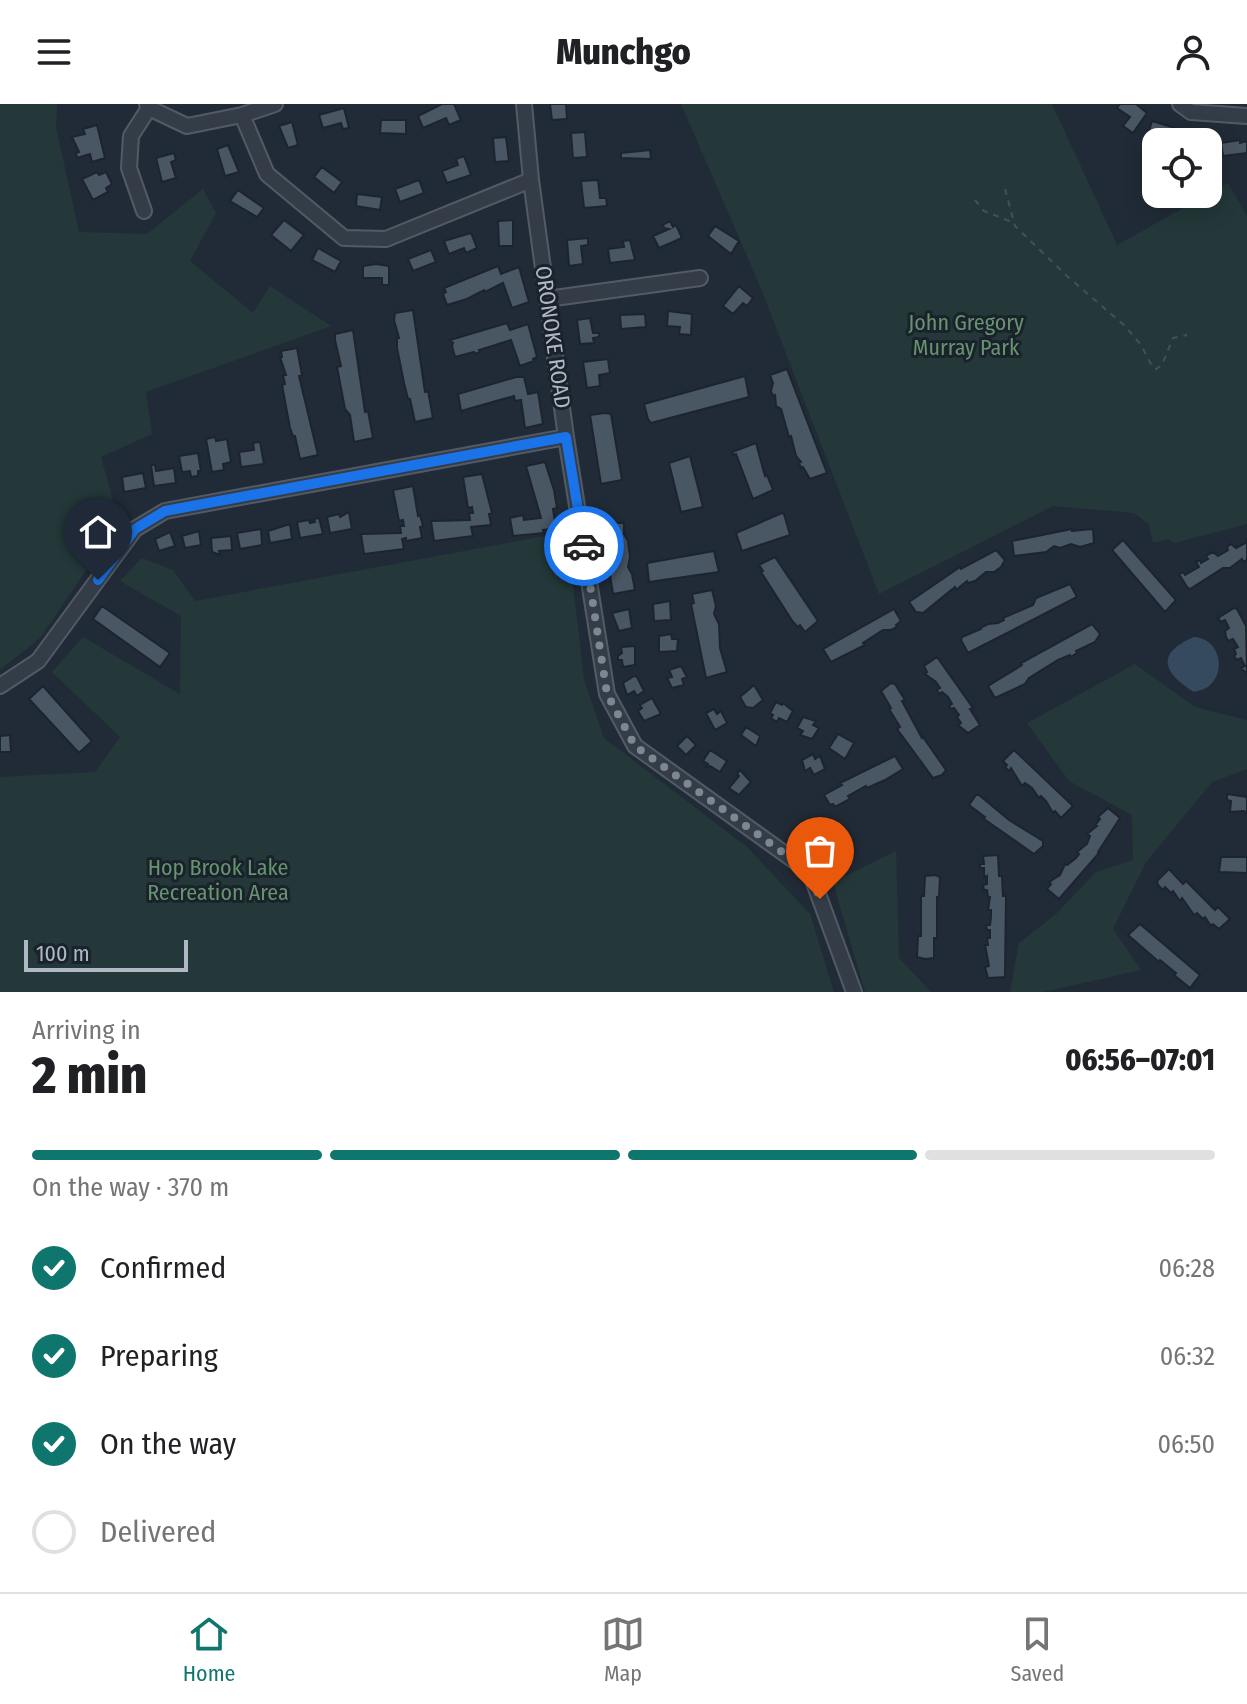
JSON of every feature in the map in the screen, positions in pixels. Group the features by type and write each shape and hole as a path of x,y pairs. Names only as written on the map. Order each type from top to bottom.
{"street":[{"path":"144,211 129,168 131,136 148,106 187,126 242,115 275,104"},
{"name":"ORONOKE ROAD","path":"524,104 531,180 566,437 607,694 635,746 810,872 854,992"},
{"path":"1180,104 1191,112 1247,116"},
{"path":"242,115 267,174 344,238 386,239 531,180"},
{"path":"547,299 700,278"},
{"path":"0,686 38,661 135,529 165,511 566,437"}],"path":[{"path":"1005,189 1013,223"},
{"path":"975,200 984,211 1013,223 1067,276 1125,326 1141,345 1153,368 1162,365 1173,338 1187,335"}],"green space":[{"path":"0,104 57,104 56,127 79,232 147,234 203,189 216,213 190,261 253,313 270,286 331,326 146,392 152,434 101,457 119,522 40,638 0,670"},
{"name":"John Gregory Murray Park","path":"681,104 1052,104 1117,245 1183,208 1222,208 1222,186 1228,183 1247,216 1247,524 1174,543 1168,539 1153,543 1149,524 1134,513 1053,506 879,594 760,286"},
{"name":"Hop Brook Lake Recreation Area","path":"567,532 584,680 604,738 747,847 810,914 834,992 0,992 0,777 95,772 120,737 52,672 83,637 180,694 181,616 120,581 142,558 173,570 195,601"},
{"path":"1135,664 1195,707 1247,720 1247,769 1212,782 1146,862 1113,929 1141,970 1043,992 1010,992 1019,943 1056,914 1096,872 1133,860 1132,815 1069,781 1027,723"},
{"path":"896,851 899,958 931,992 865,992 833,882"}],"water":[{"path":"1194,637 1209,642 1219,662 1212,683 1194,692 1175,678 1168,663 1173,650"}],"building":[{"path":"442,104 454,104 461,120 449,125 446,118 423,128 418,116"},
{"path":"550,104 566,104 567,119 552,120"},
{"path":"1120,104 1136,104 1147,113 1133,133 1123,126 1130,117 1117,108"},
{"path":"344,108 349,128 343,129 341,123 323,128 319,115"},
{"path":"381,120 406,120 406,134 380,133"},
{"path":"1152,121 1175,128 1150,128"},
{"path":"292,122 298,145 288,148 279,126"},
{"path":"97,125 105,158 92,162 90,154 77,158 76,153 79,152 72,137 85,134 83,129"},
{"path":"585,132 587,157 573,158 571,133"},
{"path":"506,137 509,161 495,162 493,138"},
{"path":"1247,141 1247,153 1223,156 1222,143"},
{"path":"228,145 239,172 225,176 217,149"},
{"path":"650,150 651,159 621,158 621,153"},
{"path":"174,153 176,160 171,162 176,178 162,182 156,158"},
{"path":"464,156 471,175 447,183 442,171 458,165 456,159"},
{"path":"322,167 342,182 334,193 314,177"},
{"path":"97,172 99,175 106,172 112,184 106,188 108,192 93,200 82,179"},
{"path":"419,180 424,193 400,202 395,189"},
{"path":"598,180 600,198 606,198 607,206 584,208 581,181"},
{"path":"238,190 264,208 257,217 230,201"},
{"path":"357,194 382,197 380,210 356,206"},
{"path":"284,220 304,235 291,251 271,235"},
{"path":"513,220 513,246 499,246 498,221"},
{"path":"670,221 673,227 676,225 682,238 659,248 653,236 669,229 663,225"},
{"path":"715,226 739,241 731,254 708,236"},
{"path":"471,233 477,248 466,253 464,248 449,254 444,241"},
{"path":"588,238 588,245 581,246 583,264 569,266 567,240"},
{"path":"630,240 635,260 610,263 608,249 624,247 623,241"},
{"path":"318,248 341,261 335,272 312,260"},
{"path":"431,250 436,262 413,271 408,259"},
{"path":"363,266 389,266 389,285 382,285 382,278 363,278"},
{"path":"498,266 501,274 519,267 529,302 512,308 503,283 447,305 444,288"},
{"path":"739,286 753,298 747,306 743,303 733,314 723,306"},
{"path":"413,310 425,392 428,391 433,418 415,422 404,383 394,320 395,313"},
{"path":"668,311 692,314 691,335 679,334 680,327 667,326"},
{"path":"645,314 646,327 621,329 620,315"},
{"path":"590,318 593,333 599,333 599,337 593,338 594,343 580,344 577,320"},
{"path":"507,323 510,330 528,324 537,357 534,361 520,366 511,340 475,354 455,357 450,340"},
{"path":"353,330 365,412 368,411 373,438 354,442 337,367 341,366 335,340 335,334"},
{"path":"297,348 302,375 299,376 318,455 300,459 290,428 282,385 285,384 283,375 286,375 280,357 281,351"},
{"path":"608,359 610,373 599,375 600,386 587,388 583,362"},
{"path":"787,369 827,473 810,479 801,468 781,409 776,406 775,395 771,391 773,383 770,375"},
{"path":"745,376 749,397 651,423 648,419 644,404"},
{"path":"524,377 528,394 538,392 543,424 525,428 521,400 515,401 514,396 461,411 458,394"},
{"path":"611,414 622,480 601,484 590,415"},
{"path":"215,437 216,441 227,439 231,462 223,464 224,470 212,472 206,439"},
{"path":"260,442 264,464 241,467 239,452 254,450 253,443"},
{"path":"756,443 765,476 773,490 753,499 736,454 732,452"},
{"path":"198,453 201,471 198,471 198,476 191,477 190,471 182,472 179,456"},
{"path":"690,456 703,507 681,512 669,463"},
{"path":"545,462 557,508 553,509 556,528 543,530 544,533 513,536 510,518 523,515 524,520 541,518 526,466"},
{"path":"151,465 155,465 156,471 174,468 176,483 154,486"},
{"path":"143,473 146,488 124,492 122,477"},
{"path":"482,474 492,513 489,514 491,525 471,527 473,536 434,541 431,521 470,520 469,513 473,513 472,507 468,508 463,477"},
{"path":"413,486 418,516 423,526 420,527 422,538 402,539 404,549 364,554 361,534 401,533 403,520 399,521 393,490"},
{"path":"349,512 352,529 330,533 327,517 339,514 340,517"},
{"path":"782,513 790,535 742,551 736,533"},
{"path":"319,518 323,534 300,538 297,522 309,520 310,523"},
{"path":"624,523 630,557 628,567 635,590 613,594 602,525"},
{"path":"290,524 292,539 270,543 268,531"},
{"path":"261,529 262,545 240,549 237,533"},
{"path":"1072,529 1093,529 1094,543 1080,547 1071,544 1060,548 1054,546 1046,552 1014,556 1012,541"},
{"path":"199,531 201,545 185,548 182,536"},
{"path":"170,532 175,546 159,551 155,539"},
{"path":"231,536 232,550 219,551 220,555 212,552 211,538"},
{"path":"1123,540 1176,600 1165,612 1112,550"},
{"path":"1247,542 1247,560 1243,562 1242,559 1230,568 1223,568 1190,589 1179,574 1183,572 1185,575 1199,567 1196,562 1208,559 1206,556 1213,552 1218,556 1231,544 1236,548"},
{"path":"996,550 1005,560 994,572 986,572 975,581 967,581 956,590 955,587 923,613 916,612 909,602 960,567"},
{"path":"714,551 719,572 649,582 647,563"},
{"path":"775,557 818,621 805,632 793,622 761,572 759,565"},
{"path":"1070,584 1077,597 968,653 962,637 988,624 998,623 1033,605 1036,598"},
{"path":"712,590 720,648 727,672 706,678 691,604 694,603 692,594"},
{"path":"670,601 671,620 654,621 653,604"},
{"path":"102,606 170,653 160,667 93,619"},
{"path":"1234,608 1246,626 1247,674 1241,668 1245,666 1241,658 1237,660 1234,656 1234,649 1238,647 1233,639 1228,641 1226,637 1225,631 1229,628 1225,620 1221,622 1218,618"},
{"path":"629,609 632,628 619,631 612,613"},
{"path":"894,609 901,621 897,627 883,630 863,643 865,645 831,662 823,649"},
{"path":"1092,624 1100,634 1095,642 1076,651 1071,657 1058,660 1029,678 1025,684 995,698 988,686 1021,663"},
{"path":"671,634 672,639 678,639 677,651 659,652 659,636"},
{"path":"635,646 635,665 623,667 622,660 618,660 621,647"},
{"path":"937,657 973,708 970,709 980,725 968,733 958,725 961,723 957,717 959,715 949,706 952,704 948,697 942,692 939,694 937,690 940,688 936,682 925,674 924,666"},
{"path":"681,666 687,677 682,679 684,685 672,688 667,678 672,677 669,670"},
{"path":"634,676 644,691 637,696 634,691 627,695 623,683"},
{"path":"891,683 895,684 905,700 902,701 922,738 946,770 942,775 933,778 897,729 900,727 881,691"},
{"path":"754,685 763,700 753,708 746,707 740,697"},
{"path":"43,686 92,741 79,753 29,699"},
{"path":"652,698 661,714 644,721 638,711 642,708 640,705"},
{"path":"776,702 793,711 787,722 779,718 777,722 771,718 773,715 770,713"},
{"path":"714,709 717,714 721,711 727,723 715,730 706,713"},
{"path":"803,717 816,721 813,725 819,728 812,739 800,735 803,731 797,728"},
{"path":"746,727 760,736 756,746 741,735"},
{"path":"838,734 854,743 845,759 829,748"},
{"path":"10,735 11,752 0,752 0,736"},
{"path":"687,736 696,745 686,755 677,746"},
{"path":"710,750 727,761 720,772 706,767 708,764 703,761"},
{"path":"1014,750 1073,806 1061,818 1032,788 1025,783 1022,786 1011,768 1009,771 1005,767 1007,765 1003,761"},
{"path":"813,754 815,759 820,756 825,769 814,775 810,768 805,771 802,760"},
{"path":"895,756 903,769 848,796 850,799 835,807 830,805 824,795 842,785 840,783"},
{"path":"740,770 751,782 739,795 729,788"},
{"path":"1227,794 1247,797 1247,814 1244,811 1230,812 1231,801 1227,800"},
{"path":"976,795 1043,841 1043,846 1034,854 984,819 969,805"},
{"path":"1108,808 1120,818 1099,853 1059,899 1047,889 1051,884 1049,882 1060,875 1065,864 1076,858 1077,852 1087,844 1090,836 1087,834 1097,826 1098,817"},
{"path":"998,855 999,876 1002,876 1003,896 1006,896 1005,977 988,978 985,945 988,945 987,938 990,938 986,925 990,925 991,910 988,910 990,897 983,885 987,884 987,876 984,877 984,868 980,868 980,864 984,864 983,856"},
{"path":"1221,857 1247,857 1247,873 1219,872"},
{"path":"1169,869 1183,884 1186,881 1215,910 1218,907 1230,919 1219,929 1213,924 1211,926 1205,917 1203,919 1197,913 1194,915 1173,891 1171,893 1165,887 1163,890 1157,881"},
{"path":"925,876 940,877 937,938 934,938 934,958 925,959 917,957 918,936 921,936 921,896 924,896"},
{"path":"1140,924 1200,975 1190,988 1128,935"}],"way so far":[{"path":"584,546 607,694 635,746 810,872 820,899"}],"route":[{"path":"98,580 135,529 165,511 566,437 584,546"}]}
